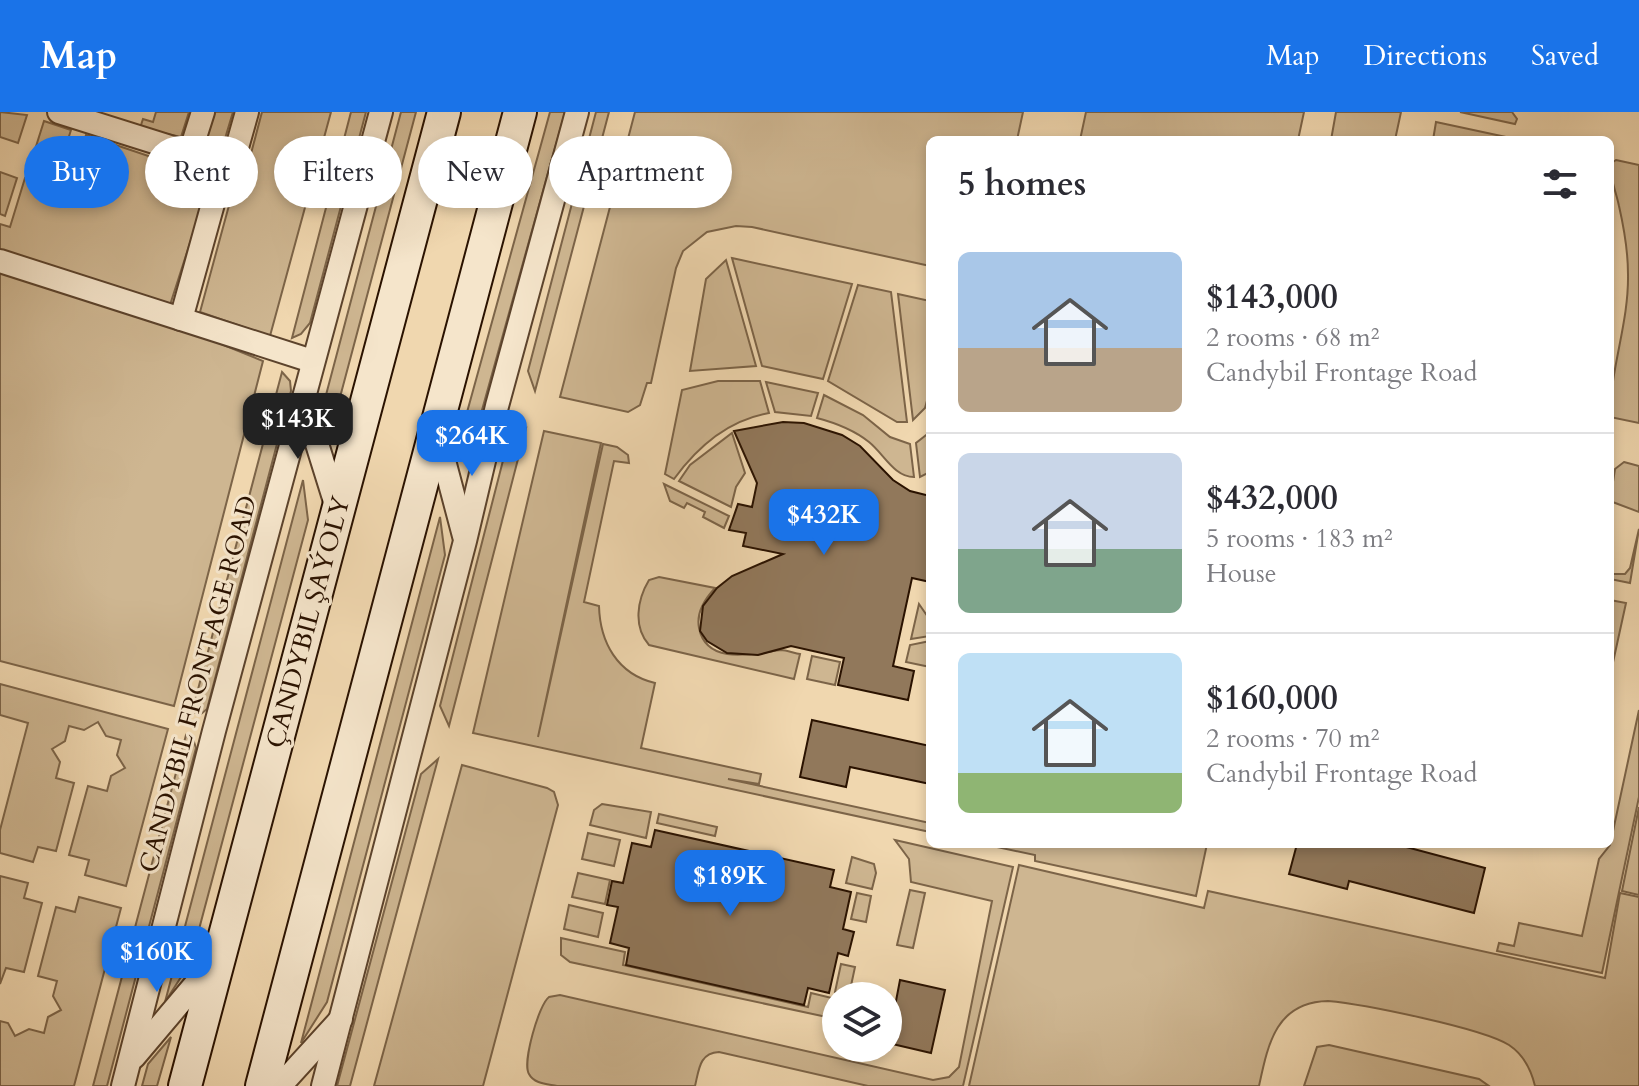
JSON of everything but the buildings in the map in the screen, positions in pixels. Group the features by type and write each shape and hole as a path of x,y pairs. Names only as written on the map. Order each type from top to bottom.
{"main road":[{"name":"ÇANDYBIL ŞAÝOLY","path":"185,1086 444,112"},
{"path":"262,1086 520,112"}],"street":[{"path":"59,112 145,139"},
{"path":"195,136 203,112"},
{"path":"240,136 247,112"},
{"name":"CANDYBIL FRONTAGE ROAD","path":"123,1086 312,361 381,112"},
{"path":"323,1086 344,1015 497,406 577,112"},
{"path":"181,319 212,208"},
{"path":"0,261 312,361"},
{"path":"303,398 338,512"},
{"path":"435,426 465,541"},
{"path":"129,1064 221,954"},
{"path":"280,1086 344,1015"}],"shaded area":[{"path":"0,112 27,115 18,143 0,137"},
{"path":"156,112 189,112 181,136 140,128 143,119 153,122"},
{"path":"215,112 233,112 226,136 207,136"},
{"path":"262,112 331,112 324,136 274,136 274,208 305,208 270,336 200,312 228,208 258,208 256,136"},
{"path":"351,112 366,112 360,136 345,136"},
{"path":"401,112 416,112 402,165 402,136 395,136"},
{"path":"550,112 565,112 558,136 549,136 549,169 467,464 461,434 523,208 533,208 533,174"},
{"path":"596,112 609,112 603,136 590,136"},
{"path":"635,112 1023,112 1018,136 926,136 926,265 752,227 736,226 707,232 683,251 676,268 651,383 647,383 640,405 628,412 560,397 610,208 732,208 732,136 629,136"},
{"path":"1086,112 1304,112 1299,136 1081,136"},
{"path":"1336,112 1401,112 1396,136 1332,136"},
{"path":"1460,112 1512,112 1517,119 1515,124"},
{"path":"44,121 71,130 69,136 39,136"},
{"path":"1436,122 1501,136 1434,136"},
{"path":"129,149 145,155 145,208 201,208 170,305 0,250 0,224 10,227 24,181 24,208 129,208"},
{"path":"1614,161 1639,165 1639,423 1614,418 1614,376 1626,310 1628,274 1624,231 1614,187"},
{"path":"0,172 17,178 5,216 0,214"},
{"path":"326,208 341,208 310,323 301,334 292,338"},
{"path":"376,208 390,208 327,446 322,410"},
{"path":"571,208 584,208 535,391 528,371"},
{"path":"732,258 852,284 823,379 762,366"},
{"path":"726,260 756,366 690,371 706,279"},
{"path":"0,272 199,335 263,361 174,706 0,661"},
{"path":"858,285 891,292 907,422 897,422 828,381"},
{"path":"898,294 926,300 926,404 913,420"},
{"path":"282,372 290,381 291,391 207,709 201,714 192,712"},
{"path":"718,381 760,381 769,413 754,416 715,436 674,479 665,474 682,390"},
{"path":"766,382 818,393 811,416 775,412"},
{"path":"824,395 863,415 890,437 910,444 914,477 895,469 857,434 817,418"},
{"path":"526,428 449,726 440,706 507,445 518,430"},
{"path":"544,431 601,443 538,737 603,444 617,447 628,455 629,463 614,461 584,602 599,606 603,632 613,655 630,672 655,683 641,748 761,774 759,784 728,779 926,822 926,831 473,733"},
{"path":"732,433 745,473 736,487 731,507 679,481 690,465"},
{"path":"926,435 926,474 920,477 916,443"},
{"path":"1624,462 1639,466 1639,512 1614,503 1615,469"},
{"path":"303,480 308,520 190,963 165,1002"},
{"path":"664,484 729,516 724,528 703,517 705,512 687,503 684,508 670,501"},
{"path":"440,517 445,555 327,1002 301,1043"},
{"path":"1639,529 1630,583 1614,580 1614,574 1625,574 1630,568"},
{"path":"659,577 715,588 702,606 699,617 704,640 722,653 734,655 781,650 800,654 794,679 649,645 641,630 638,613 649,580"},
{"path":"1614,601 1626,603 1614,658"},
{"path":"919,604 926,614 926,637 911,639"},
{"path":"926,642 926,666 906,662 910,645"},
{"path":"812,656 840,662 835,685 807,679"},
{"path":"0,684 168,729 126,886 85,875 89,860 69,855 88,786 107,791 111,776 125,768 117,755 121,740 106,736 98,722 84,730 69,726 65,741 52,749 60,762 56,778 74,783 56,851 38,847 33,862 0,853 0,830 28,723 0,715"},
{"path":"1639,710 1639,797 1602,973 1497,951 1499,943 1514,946 1519,923 1582,936 1599,859 1608,848 1614,848 1614,826"},
{"path":"186,735 193,739 196,748 107,1086 93,1086"},
{"path":"438,759 350,1086 337,1086 421,774"},
{"path":"462,765 547,788 554,792 558,805 483,1086 374,1086"},
{"path":"602,804 651,812 646,838 590,825 594,810"},
{"path":"1639,807 1639,895 1622,891"},
{"path":"659,814 717,827 715,836 657,823"},
{"path":"588,833 620,840 614,866 582,859"},
{"path":"895,840 1013,867 963,1086 868,1086 719,1052 704,1059 695,1086 557,1086 538,1082 529,1074 530,1047 541,1010 549,997 560,995 822,1055 822,1062 854,1062 933,1080 949,1077 959,1067 992,901 911,882 909,859"},
{"path":"1002,848 1206,848 1196,896 1035,861 1035,855"},
{"path":"852,857 874,864 876,873 872,889 846,883"},
{"path":"1019,865 1204,908 1208,891 1605,978 1620,893 1639,897 1639,1086 1535,1086 1523,1058 1509,1045 1495,1038 1422,1018 1328,1001 1310,1003 1297,1009 1277,1028 1266,1055 1259,1086 969,1086"},
{"path":"578,873 610,880 605,904 572,897"},
{"path":"0,876 28,883 24,898 42,903 24,972 6,968 0,984"},
{"path":"910,890 925,893 913,948 897,945"},
{"path":"857,893 871,896 866,922 851,919"},
{"path":"79,897 121,908 74,1086 0,1086 0,1021 8,1023 15,1036 29,1029 44,1033 48,1017 61,1010 53,996 57,981 38,976 56,907 75,912"},
{"path":"569,905 603,913 598,937 564,929"},
{"path":"561,938 625,952 623,965 808,1007 811,993 822,996 822,1016 570,962 561,955"},
{"path":"841,964 855,967 852,982 837,982"},
{"path":"171,1037 157,1086 142,1086 148,1064"},
{"path":"1329,1045 1479,1079 1489,1086 1304,1086 1317,1047"}]}
